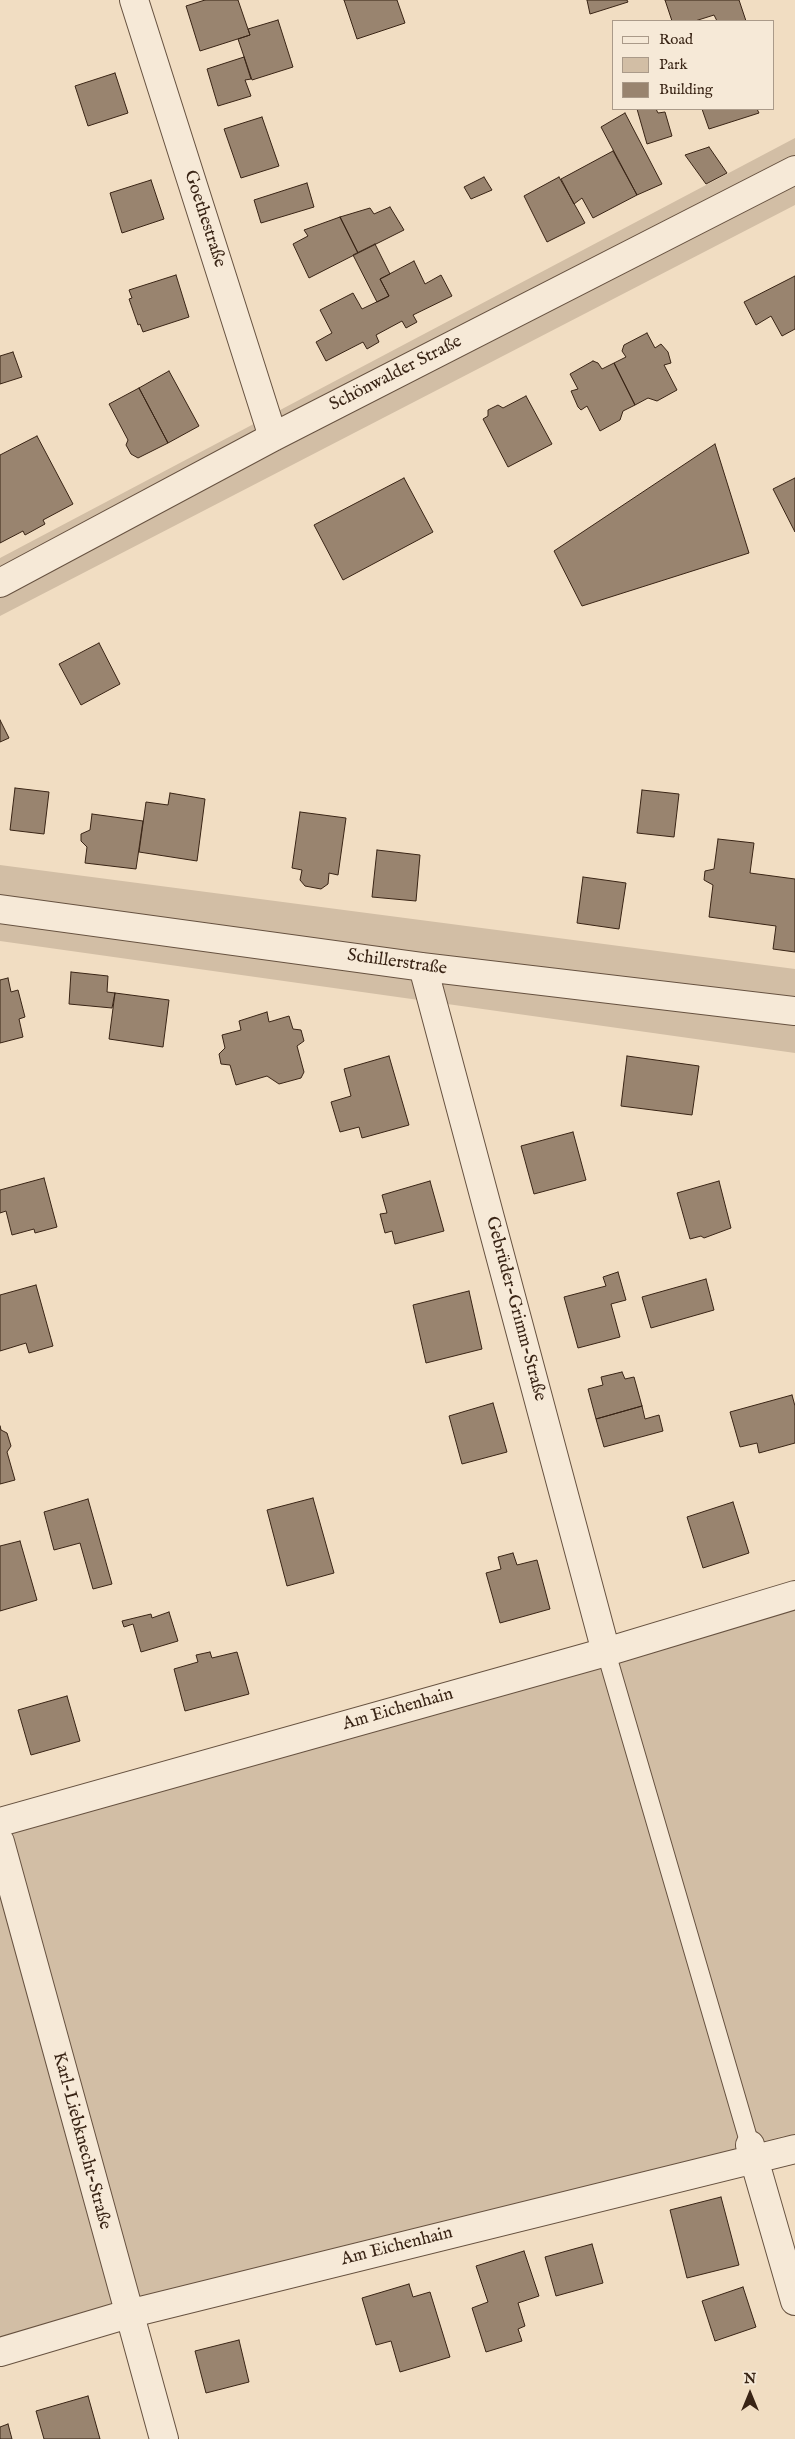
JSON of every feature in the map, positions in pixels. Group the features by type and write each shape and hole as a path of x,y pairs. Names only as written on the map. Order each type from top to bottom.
{"street":[{"name":"Goethestraße","path":"134,0 273,437"},
{"name":"Schönwalder Straße","path":"0,583 273,437 795,170"},
{"name":"Schillerstraße","path":"0,909 423,967 795,1012"},
{"name":"Gebrüder-Grimm-Straße","path":"423,967 606,1652"},
{"name":"Am Eichenhain","path":"0,1822 606,1652 795,1595"},
{"name":"Karl-Liebknecht-Straße","path":"0,1842 128,2314 164,2439"},
{"name":"Am Eichenhain","path":"0,2352 128,2314 752,2152 795,2149"},
{"path":"752,2152 795,2301"}],"lane":[{"path":"606,1652 752,2152"}],"green space":[{"path":"795,138 795,205 0,616 0,558"},
{"path":"0,865 795,969 795,1053 0,941"},
{"path":"795,1595 795,2135 784,2136 124,2312 0,2351 0,1822"}],"building":[{"path":"205,0 238,0 250,35 200,51 186,6"},
{"path":"344,0 397,0 405,23 357,39"},
{"path":"587,0 627,0 628,2 590,14"},
{"path":"665,0 739,0 746,20 716,20 714,15 698,20 672,20"},
{"path":"278,20 293,67 252,80 238,39 250,35 248,29"},
{"path":"244,57 251,79 245,80 251,96 218,106 207,69"},
{"path":"115,73 128,113 88,126 75,86"},
{"path":"637,110 656,110 658,113 665,112 672,136 647,144"},
{"path":"702,110 758,110 759,113 709,129"},
{"path":"625,113 662,184 637,195 601,127"},
{"path":"262,117 279,166 241,178 224,129"},
{"path":"709,147 727,173 706,184 685,155"},
{"path":"613,151 637,195 593,218 582,198 574,204 561,179"},
{"path":"484,177 492,190 471,199 464,187"},
{"path":"559,177 585,223 547,242 524,196"},
{"path":"151,180 164,219 122,233 110,193"},
{"path":"307,183 314,207 261,223 254,200"},
{"path":"390,207 404,230 358,253 340,217 370,208 374,214"},
{"path":"340,217 358,253 309,278 293,244 308,236 304,230"},
{"path":"375,244 390,274 380,279 389,296 377,302 353,255"},
{"path":"414,261 425,284 441,275 452,296 413,315 417,322 406,328 402,321 376,335 379,342 367,349 363,342 326,361 316,342 332,333 320,310 353,293 362,309 389,296 380,279"},
{"path":"176,275 189,317 143,332 140,324 138,325 129,299 132,298 129,290"},
{"path":"795,276 795,329 782,336 771,316 756,325 744,302"},
{"path":"647,333 655,348 661,344 668,352 671,363 664,365 677,390 657,401 648,398 635,405 614,363 626,357 622,351 624,345"},
{"path":"13,352 22,377 0,384 0,356"},
{"path":"593,361 598,363 602,369 614,363 635,405 623,411 620,420 600,431 587,406 581,410 571,391 578,389 570,374"},
{"path":"169,371 199,426 168,443 139,388"},
{"path":"139,388 168,443 138,458 131,454 126,445 128,440 109,404"},
{"path":"526,396 552,444 508,467 483,419 488,416 488,410 498,405 503,408"},
{"path":"37,436 73,504 43,520 45,524 25,535 23,531 0,543 0,455"},
{"path":"715,444 749,553 582,606 554,551"},
{"path":"404,478 433,532 343,580 314,525"},
{"path":"795,478 795,532 773,489"},
{"path":"99,643 120,684 81,705 59,664"},
{"path":"0,720 9,738 0,742"},
{"path":"15,788 49,792 44,834 10,830"},
{"path":"642,790 679,794 674,837 637,833"},
{"path":"170,793 205,799 197,861 139,852 146,802 168,805"},
{"path":"300,812 346,818 338,875 329,873 328,884 321,889 305,886 300,880 302,870 292,868"},
{"path":"92,814 143,821 136,869 85,863 87,847 81,841 81,834 90,830"},
{"path":"718,839 754,843 750,873 795,879 795,952 773,949 776,926 709,917 713,885 704,880 705,871 714,869"},
{"path":"377,850 420,855 416,901 372,897"},
{"path":"583,877 626,883 619,929 577,923"},
{"path":"71,972 108,976 107,992 115,993 112,1008 69,1004"},
{"path":"8,978 11,992 18,990 25,1017 19,1019 23,1037 0,1043 0,980"},
{"path":"115,993 169,1000 163,1047 109,1039"},
{"path":"267,1012 269,1022 289,1016 293,1029 301,1030 304,1041 297,1046 304,1072 301,1078 279,1084 267,1076 236,1085 230,1065 221,1064 219,1054 225,1048 222,1035 241,1030 239,1021"},
{"path":"389,1056 409,1125 362,1138 359,1127 340,1132 331,1102 351,1096 344,1069"},
{"path":"627,1056 699,1066 692,1115 621,1106"},
{"path":"573,1132 586,1180 534,1194 521,1146"},
{"path":"44,1178 57,1227 35,1233 34,1229 12,1235 6,1211 0,1213 0,1190"},
{"path":"430,1181 444,1231 395,1244 392,1231 385,1233 380,1214 387,1213 382,1195"},
{"path":"719,1181 731,1228 704,1238 701,1236 690,1239 677,1193"},
{"path":"618,1272 626,1300 611,1304 620,1337 578,1348 564,1297 606,1286 603,1277"},
{"path":"706,1279 714,1310 651,1328 642,1297"},
{"path":"36,1285 53,1346 29,1353 26,1343 0,1351 0,1295"},
{"path":"469,1291 482,1349 426,1363 413,1305"},
{"path":"622,1372 625,1379 634,1377 642,1406 596,1419 588,1389 603,1385 601,1377"},
{"path":"792,1395 795,1406 795,1443 759,1453 757,1443 740,1447 730,1412"},
{"path":"493,1403 507,1452 462,1464 449,1416"},
{"path":"642,1406 645,1419 659,1415 663,1431 604,1447 596,1419"},
{"path":"0,1426 1,1430 7,1433 11,1446 7,1452 15,1480 0,1484"},
{"path":"313,1498 334,1573 287,1586 267,1510"},
{"path":"88,1499 112,1584 93,1589 80,1543 54,1550 44,1512"},
{"path":"733,1502 749,1553 703,1568 687,1517"},
{"path":"20,1541 37,1600 0,1611 0,1546"},
{"path":"513,1553 517,1565 537,1560 550,1609 500,1623 486,1573 501,1569 498,1557"},
{"path":"169,1612 178,1641 141,1652 133,1624 124,1627 122,1621 151,1614 152,1618"},
{"path":"210,1652 212,1658 237,1652 249,1694 185,1711 174,1669 198,1662 196,1655"},
{"path":"67,1696 80,1741 31,1755 18,1710"},
{"path":"721,2197 739,2265 687,2278 670,2210"},
{"path":"592,2244 603,2283 556,2296 545,2257"},
{"path":"524,2251 539,2296 518,2303 525,2326 518,2329 522,2341 486,2352 472,2308 488,2302 476,2266"},
{"path":"409,2284 413,2297 430,2292 450,2357 400,2372 391,2341 376,2345 362,2298"},
{"path":"743,2287 756,2327 715,2341 702,2301"},
{"path":"239,2340 249,2382 206,2393 195,2351"},
{"path":"88,2396 100,2439 44,2439 36,2411"},
{"path":"8,2424 12,2439 0,2439 0,2427"}]}
